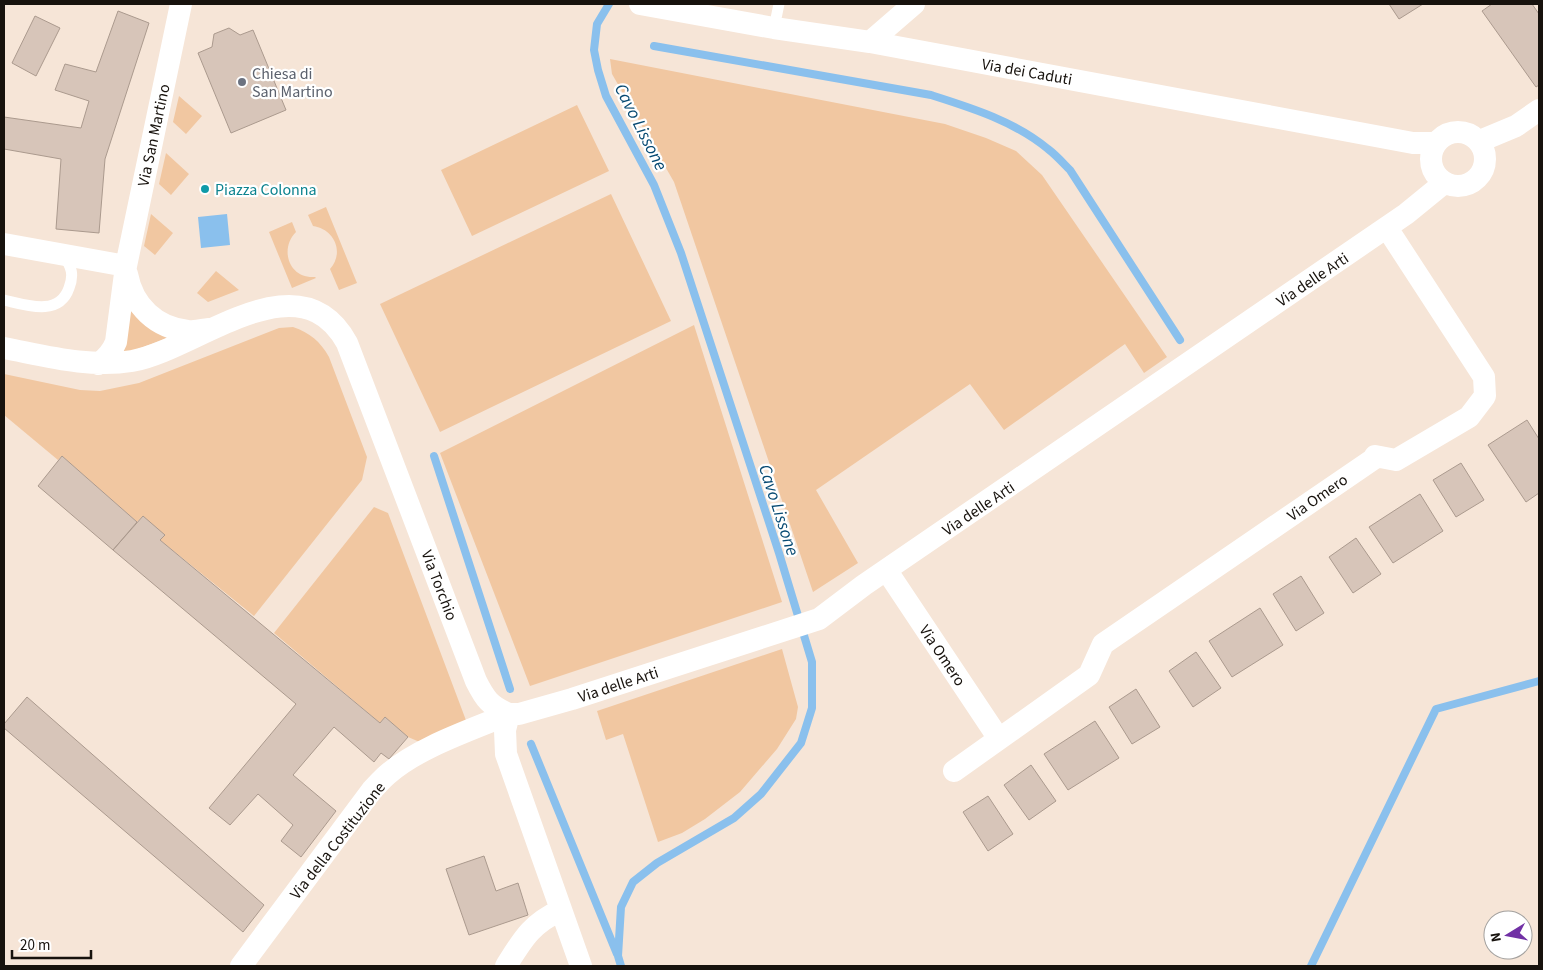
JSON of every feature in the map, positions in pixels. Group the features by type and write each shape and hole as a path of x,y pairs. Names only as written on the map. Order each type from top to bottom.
{"street":[{"name":"Via San Martino","path":"98,364 106,359 116,342 126,266 181,4"},
{"name":"Via dei Caduti","path":"640,4 717,11 774,28 870,42 1432,159 1452,186 1461,186 1476,180 1482,173 1485,165 1483,149"},
{"path":"870,42 914,4"},
{"path":"1432,159 1442,137 1457,131 1466,132 1474,136 1483,149 1539,110"},
{"name":"Via delle Arti","path":"509,714 526,712 572,699 819,619 864,585 1406,214 1432,159"},
{"name":"Via Omero","path":"954,771 1089,675 1103,644 1375,458 1375,456 1396,460 1469,417 1486,396 1484,377 1386,228"},
{"path":"4,244 126,266 133,296 153,320 189,332 208,330"},
{"name":"Via Torchio","path":"208,330 274,306 289,305 316,312 330,321 340,331 347,343 476,681 488,702 497,709 509,714"},
{"path":"4,348 98,364 134,361 160,354 208,330"},
{"name":"Via Omero","path":"886,571 999,739"},
{"path":"509,714 505,730 506,754 581,966"},
{"name":"Via della Costituzione","path":"241,966 372,790 388,773 428,748 509,714"},
{"path":"506,966 518,946 537,924 546,917 561,910"}],"lane":[{"path":"774,28 779,4"},
{"path":"4,300 41,308 53,306 62,300 68,292 72,281 70,265 63,255"}],"shaded area":[{"path":"610,59 945,124 1016,151 1042,175 1167,357 1144,373 1125,344 1004,430 970,384 816,490 858,563 813,592 674,182 612,74"},
{"path":"179,96 202,116 186,134 173,122"},
{"path":"577,105 609,171 472,236 441,170"},
{"path":"166,153 189,174 171,195 159,184"},
{"path":"611,194 671,321 440,432 380,304"},
{"path":"326,207 357,283 339,290 330,269 337,256 335,242 327,232 313,226 308,215"},
{"path":"151,214 173,233 155,255 144,246"},
{"path":"292,222 296,232 288,246 289,262 299,273 316,278 292,288 269,232"},
{"path":"216,271 239,290 208,302 197,293"},
{"path":"127,304 175,335 122,355"},
{"path":"694,325 782,602 530,686 440,453"},
{"path":"293,327 314,338 329,357 367,457 362,480 254,616 160,540 164,535 143,516 137,522 62,456 58,460 4,415 4,374 80,390 100,391 139,383 279,328"},
{"path":"374,507 388,513 467,723 422,743 408,737 385,717 380,723 274,633"},
{"path":"782,649 798,707 796,719 777,749 740,792 705,819 682,833 658,842 623,734 606,740 597,711"}],"water":[{"path":"227,214 230,245 201,248 198,217"}],"building":[{"path":"1389,4 1423,4 1399,19"},
{"path":"1492,4 1532,4 1539,14 1539,85 1536,87 1482,11"},
{"path":"118,11 149,23 105,159 99,233 56,229 61,159 4,149 4,117 81,128 89,101 55,90 65,64 96,72"},
{"path":"35,16 60,28 36,76 12,63"},
{"name":"Chiesa di San Martino","path":"229,28 240,35 253,30 286,110 231,133 198,53 212,47 214,34"},
{"path":"1527,420 1539,439 1539,493 1526,502 1488,445"},
{"path":"62,456 137,522 113,550 38,486"},
{"path":"1461,463 1484,500 1456,517 1433,480"},
{"path":"1420,494 1443,531 1393,563 1369,527"},
{"path":"143,516 165,535 160,540 380,723 385,717 408,737 389,759 381,753 374,762 334,727 293,775 336,811 301,857 281,841 293,825 258,794 230,825 209,808 296,704 113,550"},
{"path":"1356,538 1381,574 1353,593 1329,557"},
{"path":"1301,576 1324,613 1296,631 1273,594"},
{"path":"1260,608 1283,645 1232,677 1209,641"},
{"path":"1196,652 1221,688 1193,707 1169,671"},
{"path":"1136,689 1160,727 1132,744 1109,707"},
{"path":"27,697 264,905 243,932 4,728 4,724"},
{"path":"1095,721 1119,758 1068,790 1044,754"},
{"path":"1031,765 1056,801 1029,820 1004,785"},
{"path":"988,796 1013,834 988,851 963,812"},
{"path":"484,856 496,891 518,883 528,915 469,935 446,869"}],"waterway":[{"name":"Cavo Lissone","path":"609,4 597,24 594,50 606,96 654,185 681,253 779,553 812,662 812,708 801,743 761,794 734,818 657,863 633,882 621,907 618,956 621,966"},
{"path":"654,46 931,95 977,110 1007,123 1035,139 1051,151 1070,170 1180,340"},
{"path":"434,456 510,689"},
{"path":"1311,966 1436,709 1539,681"},
{"path":"531,744 617,954"}],"place":[{"name":"Chiesa di San Martino","path":"242,82"},
{"name":"Piazza Colonna","path":"205,189"}]}
